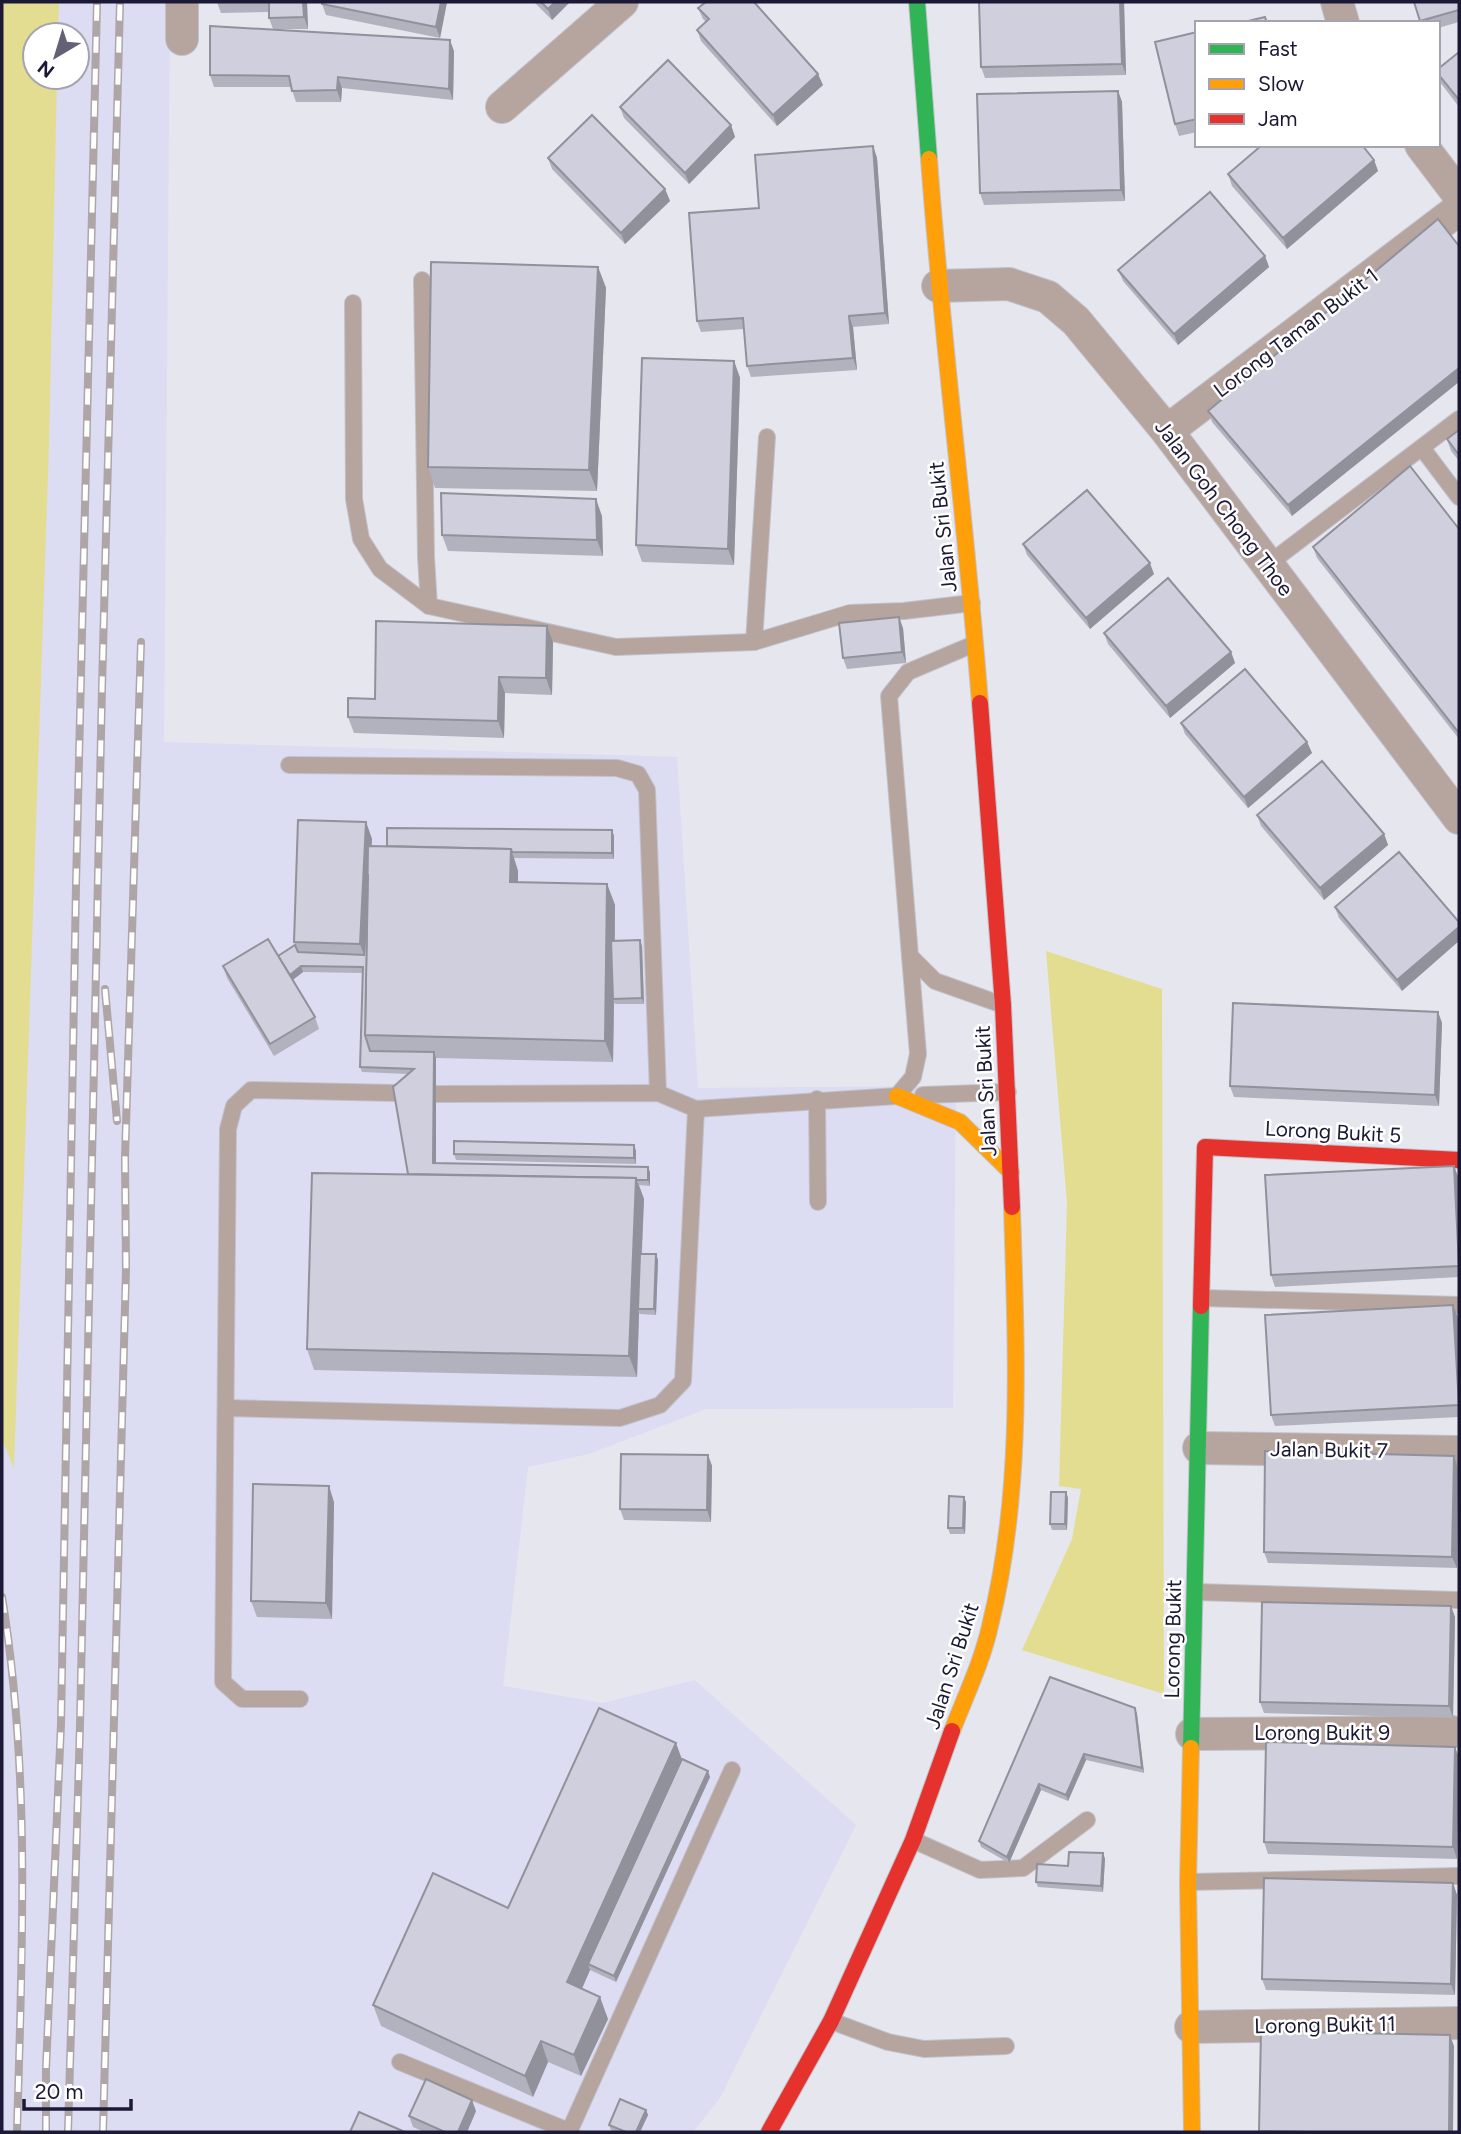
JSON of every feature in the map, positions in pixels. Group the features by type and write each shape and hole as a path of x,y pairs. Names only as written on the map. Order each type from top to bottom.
{"street":[{"path":"182,2 182,39"},
{"path":"502,107 622,2"},
{"name":"Jalan Sri Bukit","path":"769,2132 831,2021 913,1840 990,1628 1002,1567 1015,1451 1017,1370 1012,1172 1003,1005 972,603 938,286 917,2"},
{"path":"1337,2 1342,21"},
{"path":"1423,147 1459,195"},
{"name":"Lorong Taman Bukit 1","path":"1167,431 1459,209"},
{"name":"Jalan Goh Chong Thoe","path":"938,286 1009,284 1048,297 1076,321 1167,431 1459,818"},
{"path":"897,1096 960,1122 1012,1172"},
{"name":"Lorong Bukit 5","path":"1205,1147 1459,1160"},
{"name":"Lorong Bukit","path":"1192,2132 1188,1882 1205,1147"},
{"name":"Jalan Bukit 7","path":"1199,1448 1459,1452"},
{"name":"Lorong Bukit 9","path":"1192,1734 1452,1732"},
{"name":"Lorong Bukit 11","path":"1191,2027 1459,2023"}],"lane":[{"path":"422,280 429,606"},
{"path":"353,303 354,499 361,539 380,569 429,606 616,646 754,642 850,613 904,611 972,603"},
{"path":"1267,565 1459,419"},
{"path":"754,642 767,437"},
{"path":"1422,448 1459,498"},
{"path":"897,1096 913,1077 918,1054 889,696 908,672 975,644"},
{"path":"289,765 617,768 638,774 647,790 658,1093"},
{"path":"910,956 935,981 1003,1005"},
{"path":"300,1699 242,1699 223,1682 228,1129 234,1106 251,1090 395,1093"},
{"path":"437,1094 658,1093 696,1109 817,1099 1008,1092"},
{"path":"817,1099 818,1202"},
{"path":"226,1408 620,1418 660,1405 683,1381 696,1109"},
{"path":"1202,1298 1459,1305"},
{"path":"1195,1592 1456,1600"},
{"path":"400,2063 570,2132 732,1770"},
{"path":"913,1840 980,1870 1023,1868 1087,1820"},
{"path":"1188,1882 1458,1876"},
{"path":"831,2021 888,2042 924,2049 1006,2046"}],"shaded area":[{"path":"2,2 170,2 164,742 677,757 698,1088 956,1086 953,1408 706,1409 589,1454 528,1467 503,1686 603,1703 695,1680 856,1825 720,2098 693,2132 2,2132"},
{"path":"2,2 59,2 58,21 21,21 21,91 57,91 49,446 14,1468 2,1439"},
{"path":"1046,951 1162,989 1164,1694 1022,1650 1072,1539 1081,1489 1059,1486 1067,1203"}],"building":[{"path":"269,2 303,2 304,17 269,18"},
{"path":"322,2 441,2 436,27"},
{"path":"541,2 555,2 548,9"},
{"path":"706,2 754,2 818,74 773,115 697,30 709,19 698,8"},
{"path":"979,2 1120,2 1122,64 981,67"},
{"path":"1414,2 1459,2 1459,10 1420,21"},
{"path":"1265,17 1266,21 1248,21"},
{"path":"210,26 450,40 449,89 338,77 337,90 292,91 289,76 210,75"},
{"path":"1195,32 1195,119 1175,124 1155,42"},
{"path":"1459,52 1459,100 1440,76 1440,67"},
{"path":"668,60 731,125 685,173 620,107"},
{"path":"1118,91 1121,190 980,193 977,94"},
{"path":"592,115 665,189 621,233 548,158"},
{"path":"873,146 885,313 849,316 853,358 747,366 743,318 697,321 689,213 759,208 755,155"},
{"path":"1260,147 1364,147 1374,160 1283,238 1228,174"},
{"path":"1210,192 1265,256 1174,334 1118,270"},
{"path":"1438,219 1459,246 1459,368 1288,505 1208,411"},
{"path":"431,262 598,267 589,470 428,467"},
{"path":"642,358 734,361 728,549 636,545"},
{"path":"1459,430 1459,455 1447,439"},
{"path":"1410,466 1459,529 1459,733 1313,547"},
{"path":"1087,490 1150,563 1086,618 1023,544"},
{"path":"441,493 596,499 597,540 442,535"},
{"path":"1168,578 1231,652 1166,706 1104,633"},
{"path":"899,617 902,652 843,658 839,623"},
{"path":"376,621 547,626 546,678 499,677 498,721 348,717 348,698 375,699"},
{"path":"1245,669 1307,742 1244,797 1181,723"},
{"path":"1322,761 1384,834 1320,888 1257,815"},
{"path":"298,820 366,822 360,944 294,942"},
{"path":"387,828 612,830 612,853 512,852 511,849 387,846"},
{"path":"368,846 511,849 510,882 607,884 605,1041 365,1035"},
{"path":"1399,852 1459,922 1459,927 1397,980 1335,907"},
{"path":"368,874 365,1035 370,1051 434,1052 433,1163 648,1167 648,1180 408,1174 393,1087 414,1069 360,1067 363,967 301,966 290,975 278,956 295,945 298,952 364,955"},
{"path":"268,939 315,1017 270,1044 223,966"},
{"path":"640,940 642,998 613,999 611,941"},
{"path":"1233,1003 1438,1012 1435,1095 1230,1086"},
{"path":"454,1141 634,1145 634,1158 454,1154"},
{"path":"1454,1166 1459,1266 1271,1275 1265,1175"},
{"path":"312,1173 636,1178 629,1356 307,1349"},
{"path":"640,1254 656,1254 654,1309 638,1309"},
{"path":"1453,1305 1459,1405 1271,1415 1265,1315"},
{"path":"1265,1451 1454,1456 1452,1557 1264,1552"},
{"path":"621,1454 708,1455 707,1510 620,1509"},
{"path":"253,1484 329,1486 326,1603 251,1601"},
{"path":"1051,1492 1066,1492 1065,1524 1050,1524"},
{"path":"949,1496 964,1497 963,1528 948,1528"},
{"path":"1262,1602 1451,1606 1449,1706 1260,1702"},
{"path":"1050,1677 1135,1708 1142,1768 1084,1754 1066,1795 1039,1784 1007,1857 979,1841"},
{"path":"599,1708 676,1743 567,1982 600,1997 574,2055 541,2041 525,2076 373,2005 433,1873 508,1908"},
{"path":"1266,1742 1455,1747 1453,1847 1264,1842"},
{"path":"682,1759 708,1771 614,1976 588,1964"},
{"path":"1069,1852 1103,1853 1101,1886 1036,1882 1037,1864 1068,1866"},
{"path":"1264,1878 1453,1883 1451,1984 1262,1979"},
{"path":"1261,2031 1450,2035 1449,2132 1259,2131"},
{"path":"426,2079 472,2100 458,2132 445,2132 409,2116"},
{"path":"620,2099 646,2110 636,2132 626,2132 609,2125"},
{"path":"359,2112 405,2132 350,2132"}],"railway":[{"path":"46,2132 46,2069 61,1724 76,885 97,2"},
{"path":"68,2132 120,2"},
{"path":"103,2132 126,1269 125,1158 141,642"},
{"path":"105,989 117,1121"},
{"path":"2,1597 11,1663 21,1797 22,1931 17,2132"}],"traffic: fast":[{"path":"917,2 929,159"},
{"path":"1191,1748 1201,1306"}],"traffic: slow":[{"path":"929,159 980,703"},
{"path":"897,1096 960,1122 1011,1172"},
{"path":"952,1731 987,1639 1001,1574 1008,1522 1013,1470 1016,1365 1012,1207"},
{"path":"1191,1748 1188,1882 1192,2132"}],"traffic: jam":[{"path":"980,703 1003,1005 1012,1207"},
{"path":"1201,1306 1205,1147 1459,1160"},
{"path":"769,2132 831,2021 913,1840 952,1731"}]}
